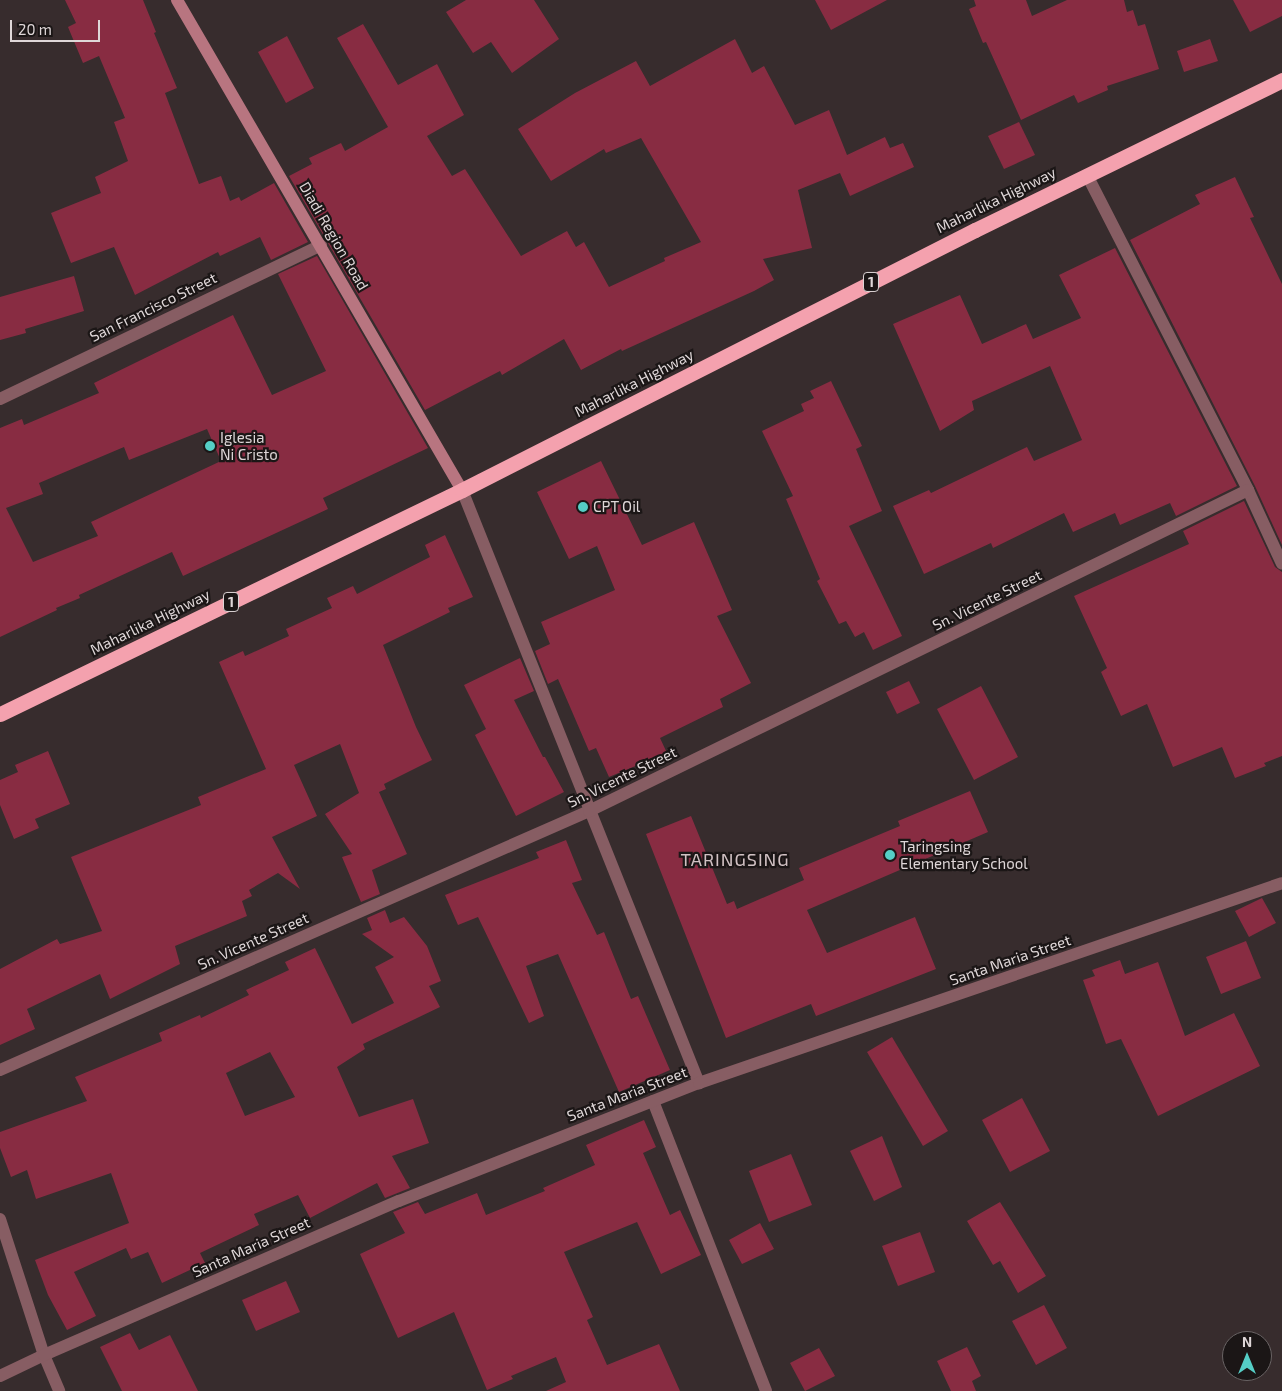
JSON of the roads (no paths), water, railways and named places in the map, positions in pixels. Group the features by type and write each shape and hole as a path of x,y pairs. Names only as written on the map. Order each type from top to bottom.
{"highway":[{"name":"Maharlika Highway","path":"0,714 462,490 1087,175 1282,80"}],"main road":[{"name":"Diadi Region Road","path":"177,0 462,490"}],"street":[{"path":"1087,175 1248,490 1282,564"},
{"name":"San Francisco Street","path":"0,399 321,245"},
{"path":"462,490 589,812 700,1083"},
{"name":"Sn. Vicente Street","path":"0,1070 589,812 1248,490"},
{"name":"Santa Maria Street","path":"0,1376 44,1355 398,1201 653,1101 700,1083 1282,883"},
{"path":"653,1101 766,1391"},
{"path":"0,1219 44,1355 59,1391"}],"place":[{"name":"Iglesia Ni Cristo","path":"210,446"},
{"name":"CPT Oil","path":"583,507"},
{"name":"Taringsing Elementary School","path":"890,855"}],"district":[{"name":"TARINGSING","path":"735,859"}]}
